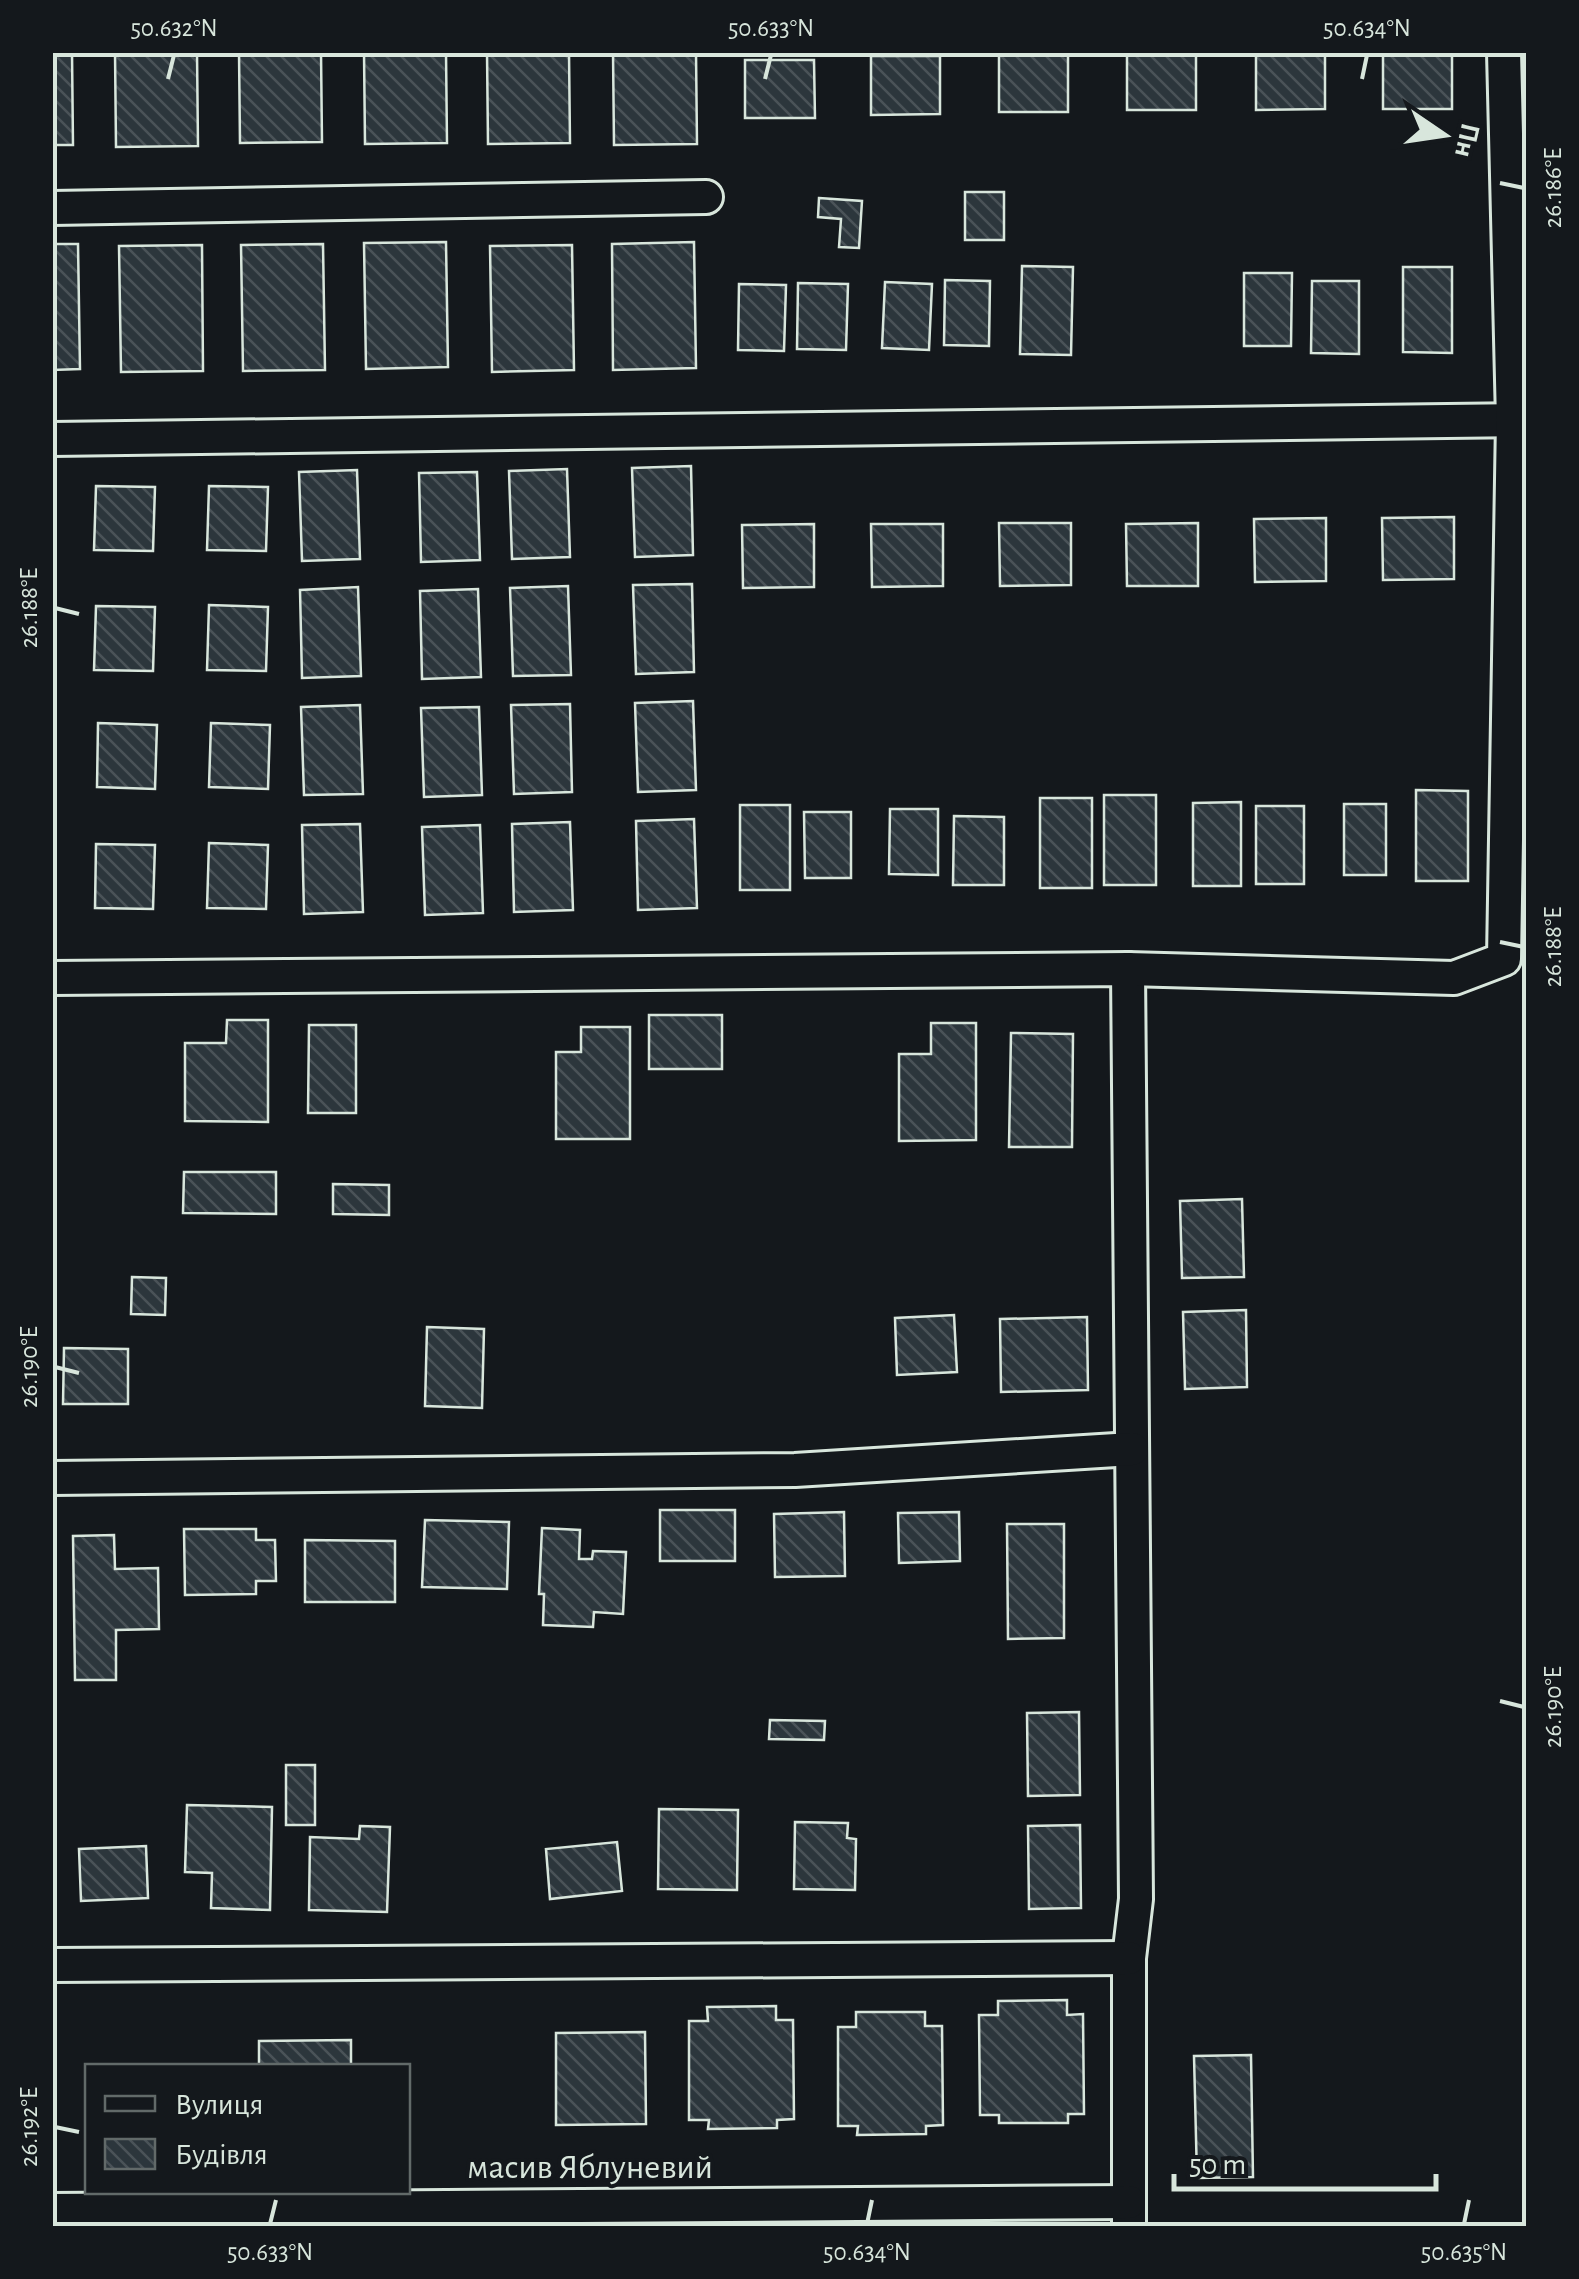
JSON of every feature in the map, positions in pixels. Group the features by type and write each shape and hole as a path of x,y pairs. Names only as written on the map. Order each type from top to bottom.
{"street":[{"path":"52,978 1128,969 1454,978 1504,959 1520,420 1504,52"},
{"path":"52,208 706,197"},
{"path":"52,439 1520,420"},
{"path":"1128,969 1136,1899 1129,1958 1128,2214"},
{"path":"52,1478 796,1470 1132,1450"},
{"path":"52,1965 1129,1958"},
{"name":"масив Яблуневий","path":"52,2210 1128,2214"}],"building":[{"path":"52,52 72,52 73,145 52,145"},
{"path":"115,52 197,52 198,146 116,147"},
{"path":"239,52 321,52 322,142 240,143"},
{"path":"364,52 446,52 447,143 365,144"},
{"path":"487,52 569,52 570,143 488,144"},
{"path":"613,52 696,52 697,144 614,145"},
{"path":"1127,52 1196,52 1196,110 1127,110"},
{"path":"1256,52 1325,52 1325,109 1256,110"},
{"path":"1383,52 1452,52 1452,109 1383,109"},
{"path":"999,53 1068,53 1068,112 999,112"},
{"path":"871,56 940,56 940,114 871,115"},
{"path":"745,60 814,60 815,118 745,118"},
{"path":"965,192 1004,192 1004,240 965,240"},
{"path":"819,198 862,201 859,248 839,247 841,219 818,217"},
{"path":"446,242 448,367 366,369 364,243"},
{"path":"694,242 696,368 613,370 612,244"},
{"path":"52,244 78,244 80,369 52,370"},
{"path":"323,244 325,370 243,371 241,245"},
{"path":"202,245 203,371 121,372 119,246"},
{"path":"572,245 574,370 492,372 490,246"},
{"path":"1022,266 1073,267 1071,355 1020,354"},
{"path":"1403,267 1452,267 1452,353 1403,352"},
{"path":"1244,273 1292,273 1291,346 1244,346"},
{"path":"945,280 990,281 989,346 944,345"},
{"path":"1312,281 1359,281 1359,354 1311,353"},
{"path":"885,282 932,284 929,350 882,348"},
{"path":"798,283 848,284 846,350 797,349"},
{"path":"739,284 786,285 784,351 738,350"},
{"path":"691,466 693,555 635,557 632,468"},
{"path":"567,469 570,557 512,559 509,471"},
{"path":"357,470 360,559 302,561 299,472"},
{"path":"477,472 480,560 421,562 419,473"},
{"path":"96,486 155,487 153,551 94,550"},
{"path":"209,486 268,487 266,551 207,550"},
{"path":"1454,517 1454,579 1383,580 1382,518"},
{"path":"1326,518 1326,581 1255,582 1254,519"},
{"path":"999,523 1071,523 1071,585 1000,586"},
{"path":"1198,523 1198,586 1127,586 1126,524"},
{"path":"814,524 814,587 743,588 742,525"},
{"path":"871,524 943,524 943,586 872,587"},
{"path":"692,584 694,672 636,674 633,585"},
{"path":"568,586 571,675 513,676 510,588"},
{"path":"358,587 361,676 302,678 300,590"},
{"path":"478,589 481,677 422,679 420,591"},
{"path":"209,605 268,607 266,671 207,670"},
{"path":"96,606 155,607 153,671 94,670"},
{"path":"693,701 696,790 638,792 635,703"},
{"path":"570,704 572,792 514,794 511,705"},
{"path":"360,705 363,794 304,795 301,707"},
{"path":"479,707 482,795 424,797 421,708"},
{"path":"98,723 157,725 155,789 97,787"},
{"path":"211,723 270,725 268,789 209,787"},
{"path":"1416,790 1468,791 1468,881 1416,881"},
{"path":"1104,795 1156,795 1156,885 1104,885"},
{"path":"1040,798 1092,798 1092,888 1040,888"},
{"path":"1241,802 1241,886 1193,886 1193,803"},
{"path":"1344,804 1386,804 1386,875 1344,875"},
{"path":"740,805 790,805 790,890 740,890"},
{"path":"1256,806 1304,806 1304,884 1256,884"},
{"path":"890,809 938,809 938,875 889,874"},
{"path":"804,812 851,812 851,878 805,878"},
{"path":"954,816 1004,817 1004,885 953,885"},
{"path":"694,819 697,908 638,910 636,821"},
{"path":"570,822 573,910 514,912 512,824"},
{"path":"360,824 363,912 304,914 302,825"},
{"path":"480,825 483,913 425,915 422,827"},
{"path":"209,843 268,845 266,909 207,908"},
{"path":"96,844 155,845 153,909 95,908"},
{"path":"649,1015 722,1015 722,1069 649,1069"},
{"path":"227,1020 268,1020 268,1122 185,1121 185,1043 226,1043"},
{"path":"931,1023 976,1023 976,1140 899,1141 899,1054 931,1054"},
{"path":"309,1025 356,1025 356,1113 308,1113"},
{"path":"581,1027 630,1027 630,1139 556,1139 556,1052 581,1052"},
{"path":"1011,1033 1073,1034 1072,1147 1009,1147"},
{"path":"184,1172 276,1172 276,1214 183,1213"},
{"path":"333,1184 389,1185 389,1215 333,1214"},
{"path":"1242,1199 1244,1277 1182,1278 1180,1201"},
{"path":"132,1277 166,1278 165,1315 131,1314"},
{"path":"1246,1310 1247,1387 1185,1389 1183,1312"},
{"path":"954,1315 957,1372 897,1375 895,1318"},
{"path":"1087,1317 1088,1390 1001,1392 1000,1319"},
{"path":"427,1327 484,1329 482,1408 425,1406"},
{"path":"64,1348 128,1349 128,1404 63,1404"},
{"path":"660,1510 735,1510 735,1561 660,1561"},
{"path":"844,1512 845,1576 775,1577 774,1514"},
{"path":"959,1512 960,1561 899,1563 898,1513"},
{"path":"425,1520 509,1522 507,1589 422,1587"},
{"path":"1007,1524 1064,1524 1064,1638 1008,1639"},
{"path":"542,1528 580,1530 579,1559 592,1559 593,1551 626,1552 623,1614 594,1612 593,1627 543,1625 544,1594 539,1594"},
{"path":"184,1529 256,1529 256,1540 275,1540 276,1581 256,1581 256,1594 185,1595"},
{"path":"114,1535 115,1569 158,1568 159,1629 116,1630 116,1680 75,1680 73,1536"},
{"path":"305,1540 395,1541 395,1602 305,1602"},
{"path":"1079,1712 1080,1795 1028,1796 1027,1713"},
{"path":"770,1720 825,1721 824,1740 769,1739"},
{"path":"286,1765 315,1765 315,1825 286,1825"},
{"path":"187,1805 272,1807 270,1910 211,1908 212,1873 185,1872"},
{"path":"659,1809 738,1810 737,1890 658,1889"},
{"path":"795,1822 848,1823 847,1838 856,1839 855,1890 794,1889"},
{"path":"1080,1825 1081,1908 1029,1909 1028,1826"},
{"path":"360,1826 390,1827 387,1912 309,1910 310,1837 359,1839"},
{"path":"617,1842 622,1891 550,1899 546,1849"},
{"path":"146,1846 148,1898 81,1901 79,1849"},
{"path":"1067,2000 1067,2015 1083,2014 1084,2114 1068,2114 1068,2123 999,2123 999,2115 980,2115 979,2015 998,2015 998,2001"},
{"path":"776,2006 776,2020 793,2020 794,2119 777,2120 777,2128 708,2129 709,2120 689,2120 689,2021 708,2021 707,2007"},
{"path":"856,2012 925,2012 925,2026 942,2026 943,2125 926,2126 926,2134 857,2135 858,2126 838,2126 838,2027 856,2027"},
{"path":"645,2032 646,2124 556,2125 556,2033"},
{"path":"351,2040 351,2064 259,2064 259,2041"},
{"path":"1251,2055 1253,2177 1197,2178 1194,2056"}]}
